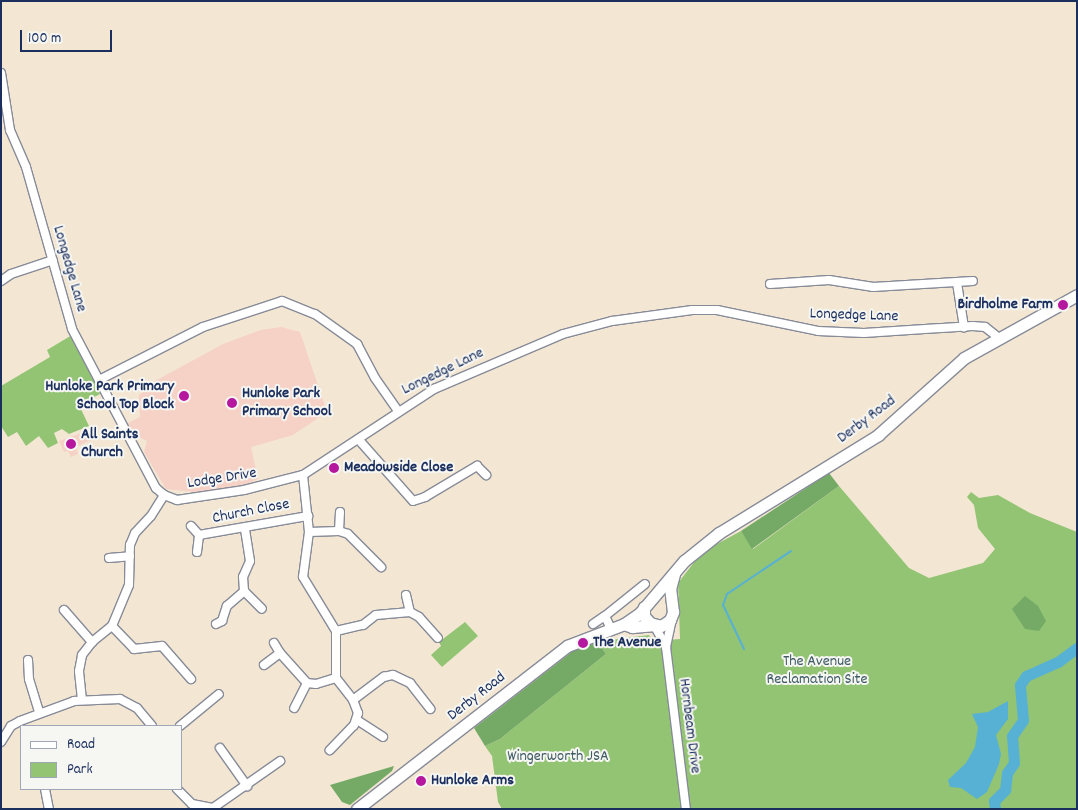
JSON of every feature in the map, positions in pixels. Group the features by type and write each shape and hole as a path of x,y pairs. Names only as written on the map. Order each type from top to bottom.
{"highway":[{"name":"Derby Road","path":"357,809 567,646 624,624 647,603 676,570 719,532 878,435 964,358 998,336 1077,295"},
{"path":"672,610 661,597 647,603 644,616 654,625 666,624 672,610 670,589 676,570"},
{"name":"Derby Road","path":"624,624 632,627 654,625"}],"street":[{"name":"Longedge Lane","path":"1,73 10,130 26,168 72,329 99,380 203,327 282,301 315,314 357,344 374,378 398,411 434,389 563,334 612,321 667,313 717,310 818,332 864,333 986,327 998,336"},
{"path":"1,281 11,274 53,260"},
{"path":"770,284 829,280 873,287 972,281"},
{"path":"957,283 964,327"},
{"path":"82,700 79,672 82,655 92,642 112,626 129,585 130,556 135,534 151,516 164,495 149,476 99,380"},
{"name":"Lodge Drive","path":"164,495 177,500 201,498 284,482 303,475 359,440 398,411"},
{"path":"359,440 413,501 425,498 477,466 486,475"},
{"path":"303,475 309,532 303,577 336,631 336,678 353,700 357,720 383,737"},
{"path":"339,531 340,512"},
{"name":"Church Close","path":"199,535 308,516"},
{"name":"Church Close","path":"191,526 199,535 197,552"},
{"path":"245,528 250,561 243,577 244,591 262,609"},
{"path":"309,532 339,531 356,539 381,567"},
{"path":"109,558 130,556"},
{"path":"592,624 645,584"},
{"path":"216,624 222,621 227,606 244,591"},
{"path":"406,595 410,612"},
{"path":"64,610 92,642"},
{"name":"Hornbeam Drive","path":"672,610 666,647 686,809"},
{"path":"336,631 363,624 376,615 410,612 419,617 438,638"},
{"path":"605,616 611,629"},
{"name":"Hornbeam Drive","path":"654,625 666,647"},
{"path":"112,626 134,649 162,646 191,679"},
{"path":"274,643 280,653 307,683 316,684 336,678"},
{"path":"264,665 280,653"},
{"path":"28,660 29,679 39,712"},
{"path":"353,700 384,677 393,675 410,684 430,709"},
{"path":"294,708 307,683"},
{"path":"181,725 219,694"},
{"path":"2,737 11,726 39,712 82,700 109,698 128,702 151,725"},
{"path":"330,750 357,720"},
{"path":"220,748 247,786"},
{"path":"178,790 191,807 213,808 247,786 280,761"},
{"path":"45,790 49,809"}],"shaded area":[{"name":"Hunloke Park Primary School","path":"281,327 300,332 327,412 293,435 251,447 258,479 242,486 195,492 166,489 144,452 147,441 135,435 128,423 140,417 139,395 155,381 223,344 261,330"},
{"name":"All Saints Church","path":"87,431 91,440 76,447 78,454 71,457 68,451 64,452 59,441"}],"green space":[{"path":"72,335 100,394 79,405 89,426 69,434 62,429 54,433 58,443 48,448 39,436 26,446 17,432 8,437 1,426 1,386 50,357 47,350"},
{"path":"829,473 839,486 752,549 741,531"},
{"name":"The Avenue Reclamation Site","path":"839,486 909,568 929,578 983,563 995,549 978,528 974,505 967,497 971,492 979,498 998,495 1030,513 1077,532 1077,809 502,809 498,802 492,756 485,746 500,739 606,654 600,645 617,639 649,635 653,641 680,639 678,583 702,552 741,531 753,549"},
{"path":"1025,596 1038,606 1046,621 1039,631 1025,629 1012,609"},
{"path":"465,622 478,636 442,667 431,655 441,646 439,642"},
{"path":"598,642 606,654 500,739 485,746 474,728 573,651"},
{"path":"394,766 392,771 350,805 342,802 330,785"}],"water":[{"path":"1008,701 1008,719 996,735 1001,754 999,764 987,792 977,799 961,788 950,787 948,780 966,763 975,747 978,727 972,714 988,712"}],"waterway":[{"path":"744,649 723,605 727,594 791,551"},
{"path":"995,809 994,801 1005,790 1007,773 1014,763 1012,736 1023,720 1020,685 1026,676 1059,661 1077,648"}],"place":[{"name":"Birdholme Farm","path":"1063,305"},
{"name":"Hunloke Park Primary School Top Block","path":"184,396"},
{"name":"Hunloke Park Primary School","path":"232,403"},
{"name":"All Saints Church","path":"71,444"},
{"name":"Meadowside Close","path":"334,468"},
{"name":"The Avenue","path":"583,643"},
{"name":"Hunloke Arms","path":"421,781"}],"park label":[{"name":"Wingerworth JSA","path":"558,757"}]}
